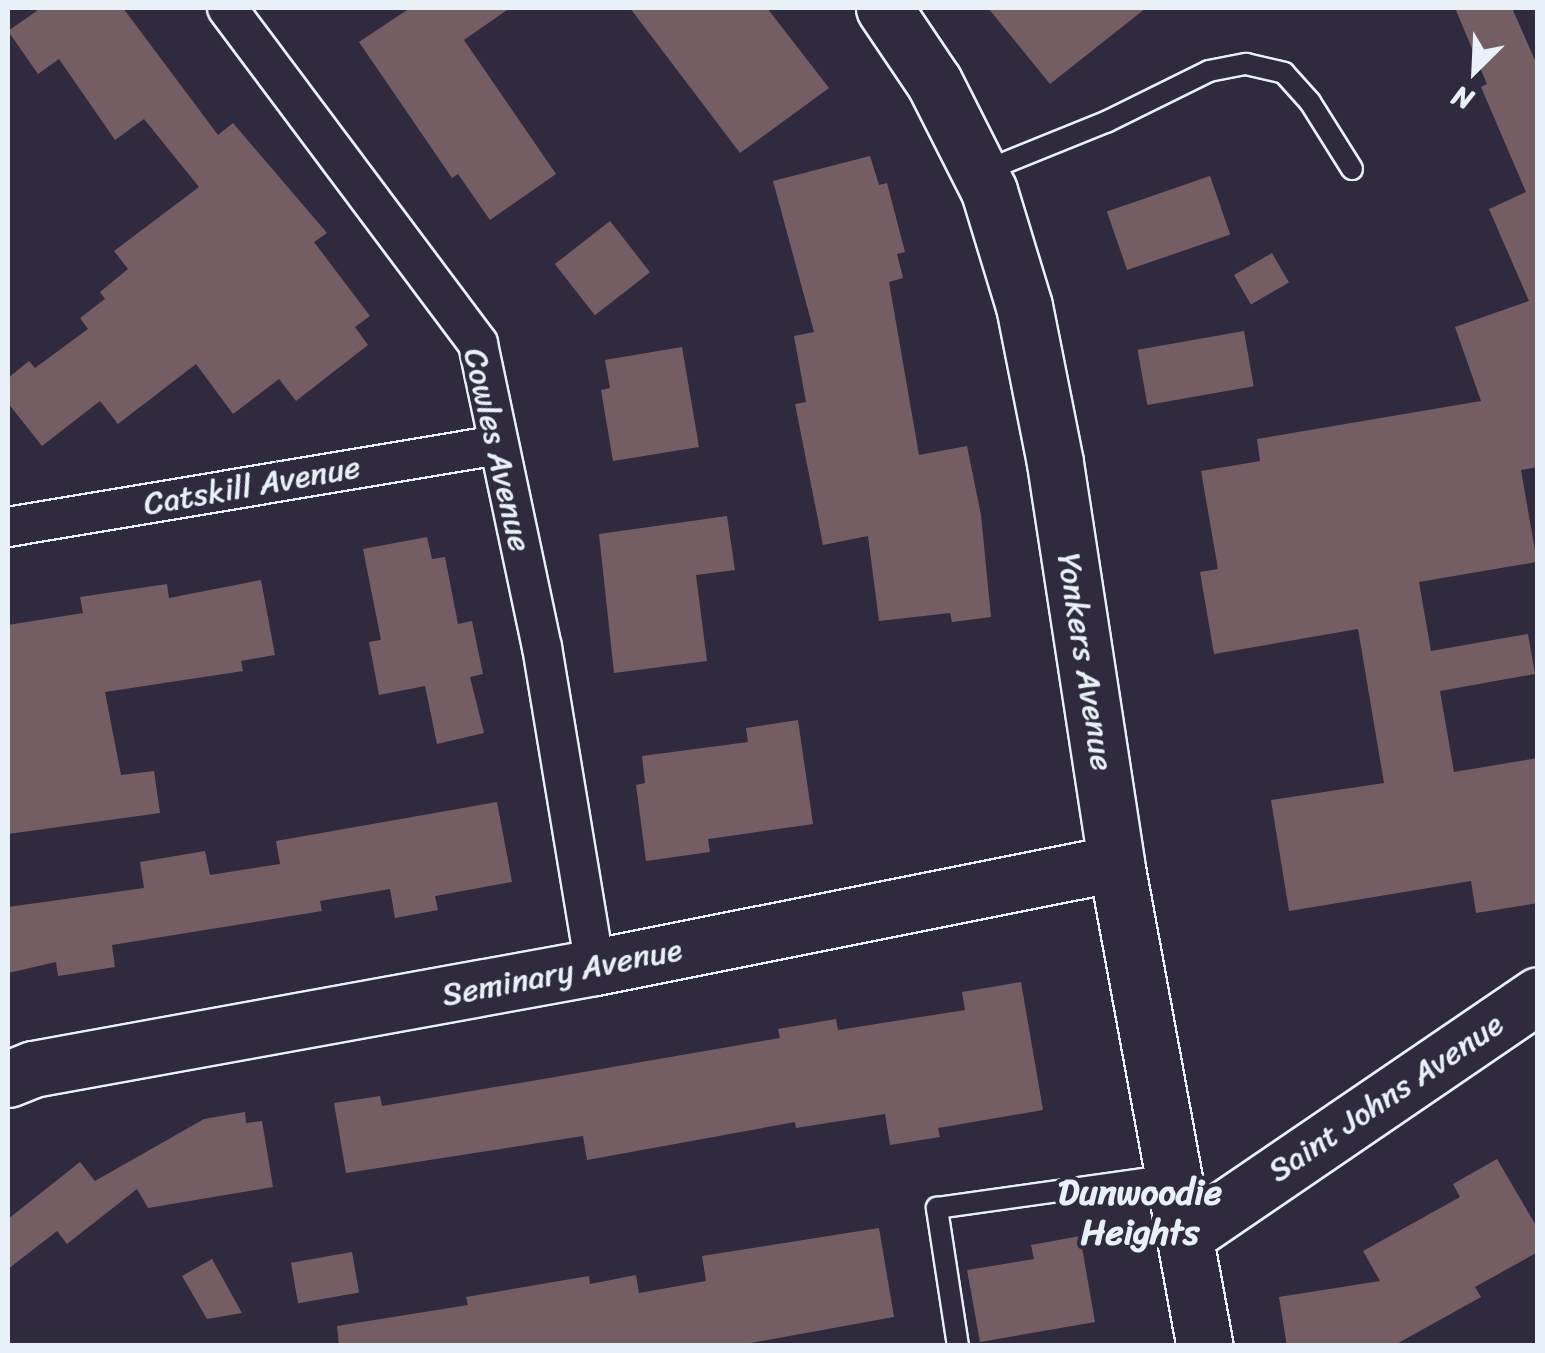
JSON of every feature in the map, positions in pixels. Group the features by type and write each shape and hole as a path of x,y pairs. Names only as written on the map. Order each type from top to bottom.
{"street":[{"name":"Cowles Avenue","path":"227,8 478,344 542,647 595,967"},
{"name":"Yonkers Avenue","path":"884,8 934,82 980,173 1024,306 1054,463 1116,863 1205,1346"},
{"name":"Catskill Avenue","path":"8,528 497,445"},
{"name":"Seminary Avenue","path":"8,1078 32,1069 595,967 1116,863"},
{"name":"Saint Johns Avenue","path":"1185,1236 1538,994"}],"lane":[{"path":"980,173 1106,122 1209,71 1246,64 1284,73 1310,102 1352,169"},
{"path":"958,1346 937,1208 1174,1175"}],"building":[{"path":"41,8 123,8 218,135 233,123 327,233 314,242 370,316 355,327 368,345 296,401 279,379 233,414 196,364 118,424 100,401 42,446 8,403 8,378 29,361 35,368 88,329 80,318 105,299 100,292 128,269 114,251 199,187 144,119 115,140 59,59 38,74 8,31"},
{"path":"410,8 510,8 464,40 556,174 490,220 458,174 452,178 359,42"},
{"path":"630,8 767,8 829,88 740,153"},
{"path":"988,8 1146,8 1050,84"},
{"path":"1455,8 1512,8 1538,67 1538,467 1521,470 1537,562 1419,582 1431,651 1528,634 1535,674 1440,691 1454,772 1538,758 1538,903 1476,913 1471,881 1289,911 1271,800 1384,783 1358,629 1214,654 1200,572 1218,569 1201,471 1260,461 1257,439 1481,401 1455,327 1529,301 1489,209 1526,192 1481,87 1487,84"},
{"path":"870,156 879,185 887,183 905,252 897,254 903,278 889,282 919,455 967,446 981,515 991,617 952,622 950,613 879,621 868,536 823,545 795,404 806,402 794,336 814,332 773,181"},
{"path":"1210,176 1230,235 1127,270 1107,211"},
{"path":"610,221 650,272 595,315 555,264"},
{"path":"1272,253 1289,282 1251,304 1234,275"},
{"path":"1244,331 1254,386 1147,405 1138,350"},
{"path":"682,347 699,447 613,461 601,390 610,388 605,360"},
{"path":"727,516 735,570 696,575 707,661 614,673 599,534"},
{"path":"427,537 432,559 445,557 458,624 472,621 483,674 470,677 484,733 437,744 425,686 379,695 369,642 381,640 363,549"},
{"path":"261,580 275,655 241,661 243,671 105,692 121,775 154,771 160,813 8,834 8,625 83,613 80,597 167,584 169,598"},
{"path":"798,720 813,824 708,839 710,852 646,861 636,785 645,783 642,756 748,742 746,728"},
{"path":"497,802 512,882 435,896 438,910 395,918 390,889 320,901 322,911 112,945 115,967 58,976 56,962 8,973 8,907 144,888 140,862 205,851 210,875 280,864 276,841"},
{"path":"1021,982 1043,1110 938,1128 940,1137 890,1145 885,1114 796,1128 795,1122 587,1160 583,1136 346,1173 334,1103 380,1096 382,1106 780,1038 778,1029 836,1019 838,1030 965,1010 962,992"},
{"path":"245,1112 246,1123 262,1121 273,1187 148,1208 137,1189 67,1244 57,1231 8,1269 8,1219 80,1162 95,1181 204,1119"},
{"path":"1497,1159 1538,1229 1538,1252 1475,1287 1481,1297 1393,1346 1287,1346 1279,1297 1380,1281 1363,1251 1460,1197 1453,1184"},
{"path":"879,1228 894,1317 734,1346 339,1346 337,1326 468,1305 466,1297 589,1276 590,1284 636,1275 639,1293 706,1281 702,1256"},
{"path":"1080,1236 1095,1322 980,1342 967,1270 1034,1259 1031,1245"},
{"path":"352,1252 359,1292 298,1303 291,1263"},
{"path":"212,1259 242,1313 207,1319 182,1276"}],"district":[{"name":"Dunwoodie Heights","path":"1140,1212"}]}
